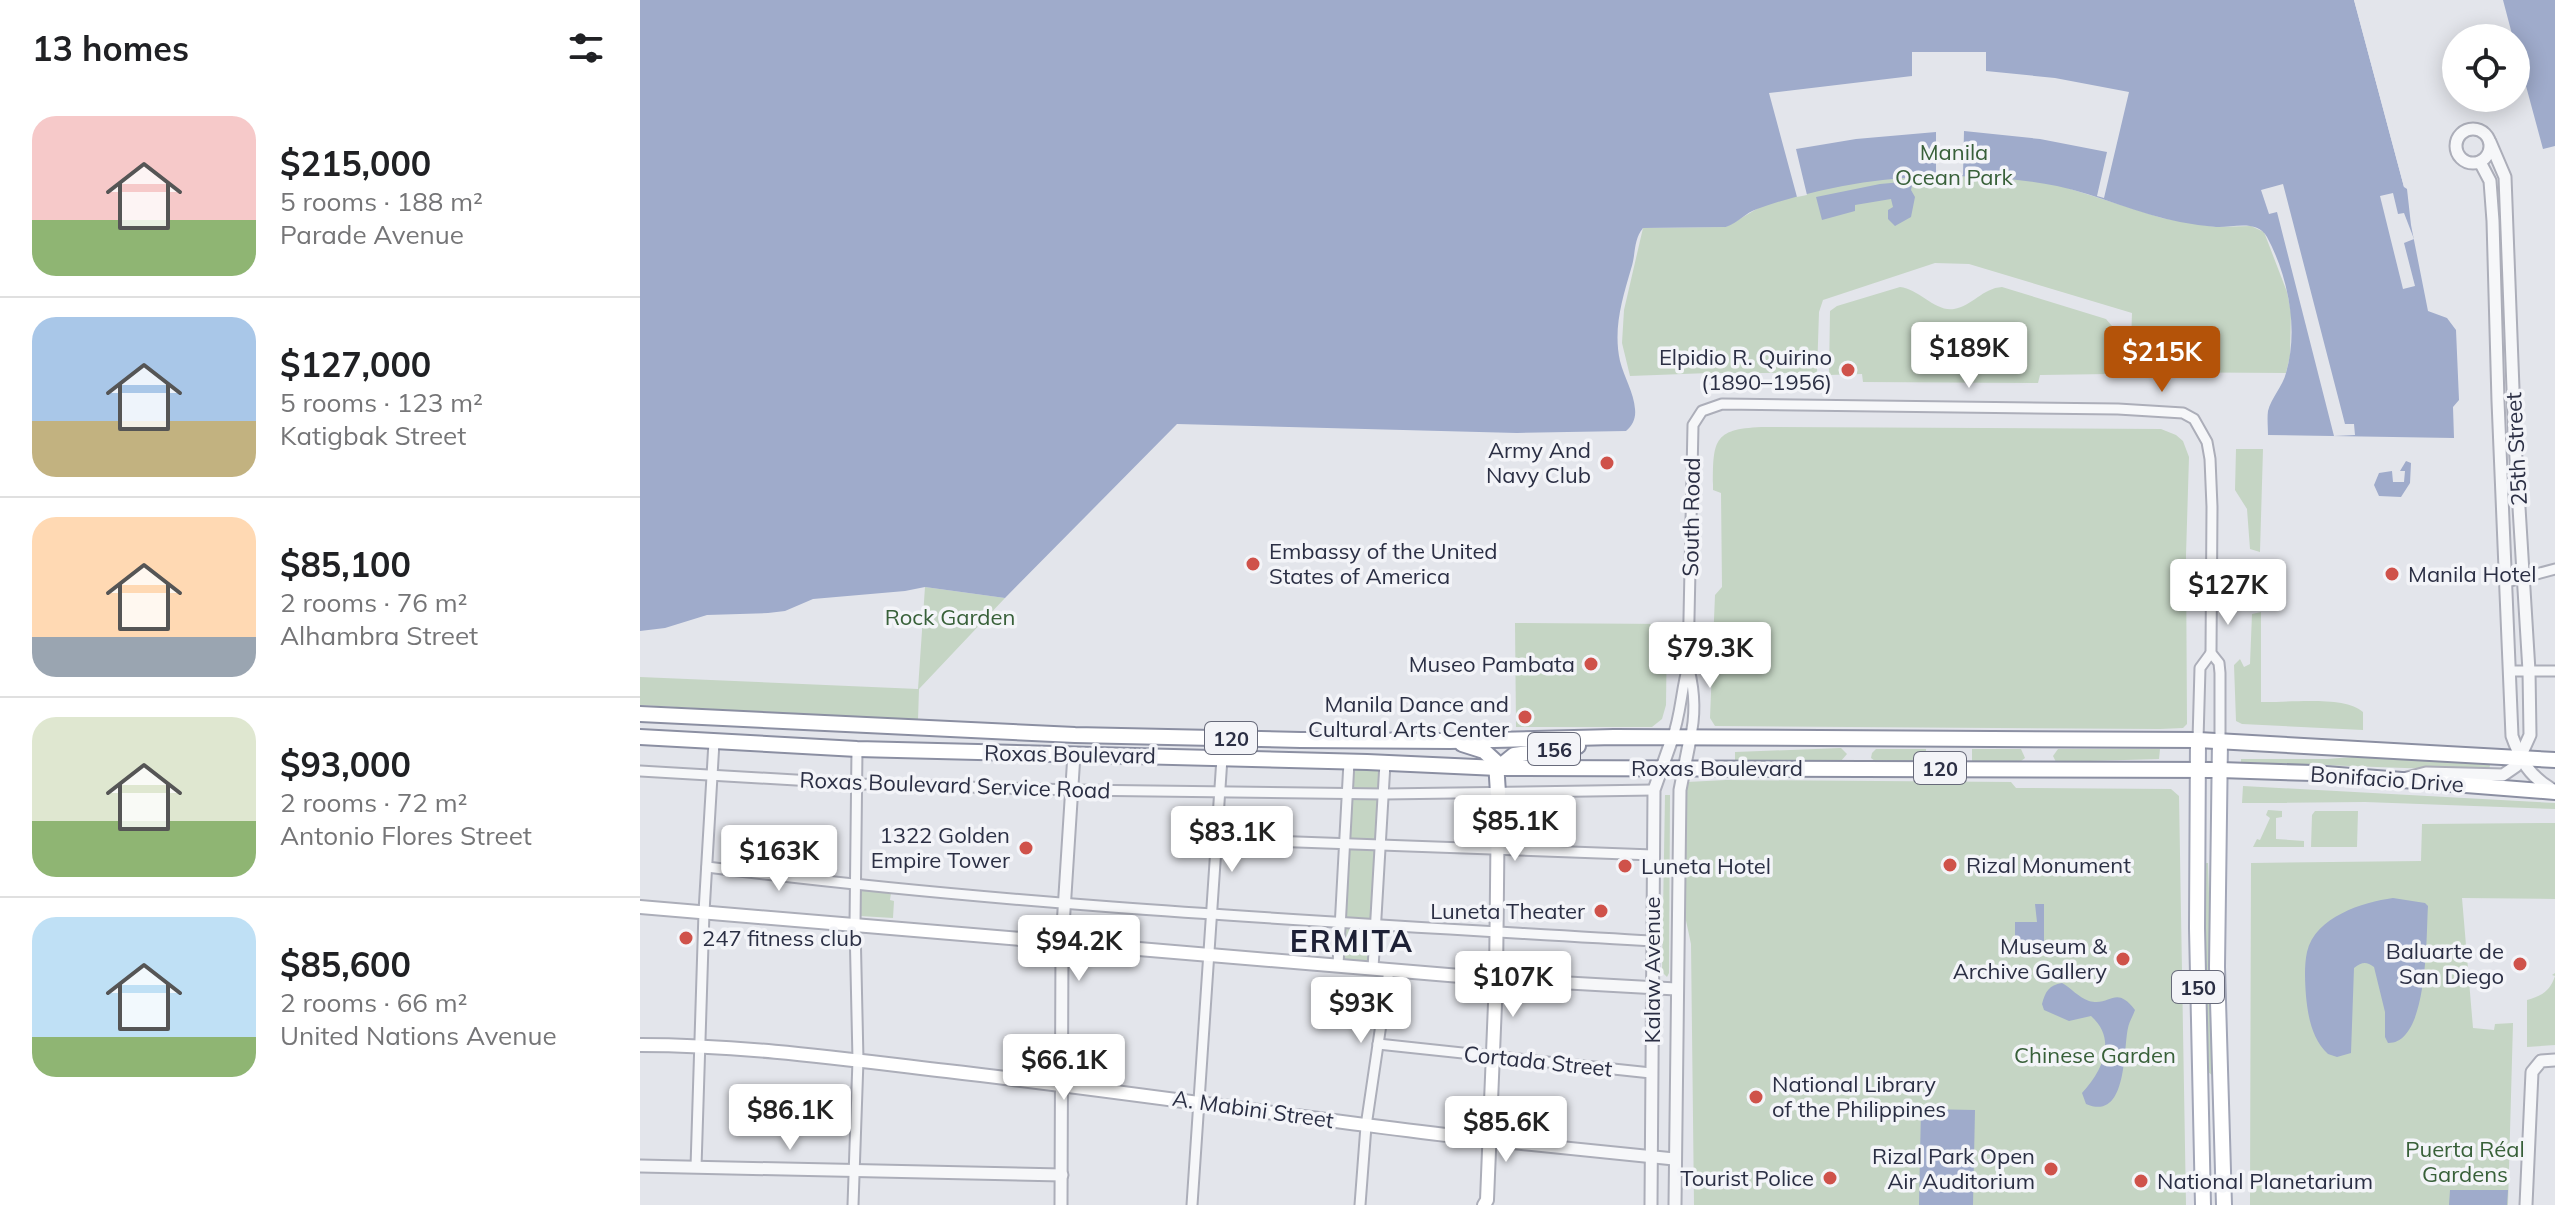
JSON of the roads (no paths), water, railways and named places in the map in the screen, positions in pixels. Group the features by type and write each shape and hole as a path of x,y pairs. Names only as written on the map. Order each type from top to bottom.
{"main road":[{"name":"Roxas Boulevard","path":"640,714 1075,735 1450,741 1614,737 2220,741"},
{"name":"Roxas Boulevard","path":"640,737 857,749 1498,768 2220,770"},
{"name":"156","path":"1498,768 1514,755 1571,748 1614,737"},
{"path":"1854,740 1854,768"},
{"path":"2033,769 2034,740"},
{"name":"150","path":"2198,740 2203,1205"},
{"name":"156","path":"1450,741 1484,751 1498,768 1496,979 1487,1203"},
{"name":"150","path":"2220,741 2217,967 2224,1205"},
{"name":"Bonifacio Drive","path":"2220,741 2555,760"},
{"name":"Bonifacio Drive","path":"2220,770 2555,791"},
{"path":"2197,859 2218,858"},
{"path":"640,907 1496,979"},
{"name":"A. Mabini Street","path":"640,1045 701,1045 858,1060 1488,1140"},
{"path":"2200,1083 2220,1082"}],"street":[{"name":"25th Street","path":"2521,757 2530,735 2529,671 2516,459 2505,177 2486,134 2477,129 2465,131 2456,147 2461,158 2468,162 2480,162 2490,181 2512,736 2521,757 2529,773 2555,791"},
{"path":"2480,162 2488,156 2490,142"},
{"name":"South Road","path":"1690,739 1695,720 1688,666 1693,438 1697,416 1711,406 1722,404 2118,409 2183,413 2194,419 2203,432 2210,459 2211,653"},
{"path":"2501,460 2516,459"},
{"path":"2507,582 2555,569"},
{"path":"2198,740 2200,668 2211,653 2219,663 2220,741"},
{"name":"South Road","path":"1672,739 1679,721 1682,686 1688,666"},
{"path":"2511,671 2555,671"},
{"name":"Kalaw Avenue","path":"1651,1205 1654,790 1672,739"},
{"name":"Kalaw Avenue","path":"1675,1205 1676,989 1683,768 1690,739"},
{"path":"696,1167 704,912 714,742"},
{"path":"853,1205 858,1060 855,925 857,749"},
{"path":"1061,1205 1062,942 1074,754"},
{"path":"2402,780 2426,773 2503,775 2516,766 2521,757"},
{"path":"1192,1205 1222,758"},
{"path":"1338,965 1349,762"},
{"path":"1373,968 1385,763"},
{"name":"Roxas Boulevard Service Road","path":"640,771 857,783 1073,790 1384,794 1654,790"},
{"path":"1218,839 1653,855"},
{"path":"707,867 855,886 1340,924 1652,941"},
{"path":"1360,1205 1366,1126 1389,970"},
{"path":"1496,979 1676,989"},
{"name":"Cortada Street","path":"1378,1044 1651,1073"},
{"path":"2526,1205 2532,1072 2541,1061 2555,1060"},
{"name":"A. Mabini Street","path":"1488,1140 1674,1159"},
{"path":"640,1166 1062,1175"}],"water":[{"path":"640,0 2354,0 2407,189 2428,311 2447,318 2456,330 2459,400 2453,407 2454,438 2268,435 2268,411 2284,378 2290,356 2291,321 2281,269 2267,237 2257,228 2180,222 2073,190 2020,180 1944,176 1868,182 1793,197 1753,211 1726,227 1643,228 1636,243 1618,326 1620,361 1635,409 1634,421 1626,431 1517,433 1177,424 1005,598 925,587 813,599 785,611 707,615 665,628 640,631"},
{"path":"2503,0 2555,0 2555,146 2543,149 2530,101 2530,24 2509,24"},
{"path":"1913,181 1911,190 1915,197 1911,217 1895,226 1888,219 1888,210 1893,207 1891,199 1855,205 1855,211 1822,220 1816,197 1880,184"},
{"path":"2406,461 2411,463 2410,483 2401,497 2379,496 2374,485 2379,473 2392,471 2393,482 2404,482 2405,471 2400,471"},
{"path":"2393,898 2428,906 2423,985 2411,1026 2401,1039 2388,1043 2385,1037 2385,1012 2374,967 2362,963 2354,968 2351,1053 2337,1057 2328,1054 2315,1035 2307,1004 2305,963 2312,940 2320,929 2342,913"},
{"path":"2035,904 2044,904 2044,943 2015,943 2015,922 2037,922"},
{"path":"2062,983 2089,1001 2117,997 2135,1010 2128,1028 2121,1081 2110,1103 2100,1107 2086,1104 2082,1093 2096,1075 2104,1055 2104,1035 2099,1025 2091,1016 2069,1021 2044,1010 2042,1004 2048,990"},
{"path":"1921,1109 1975,1110 1973,1205 1919,1205"},
{"path":"2450,1190 2508,1190 2507,1205 2449,1205"}],"place":[{"name":"Elpidio R. Quirino (1890–1956)","path":"1848,370"},
{"name":"Army And Navy Club","path":"1607,463"},
{"name":"Embassy of the United States of America","path":"1253,564"},
{"name":"Manila Hotel","path":"2392,574"},
{"name":"Museo Pambata","path":"1591,664"},
{"name":"Manila Dance and Cultural Arts Center","path":"1525,717"},
{"name":"1322 Golden Empire Tower","path":"1026,848"},
{"name":"Rizal Monument","path":"1950,865"},
{"name":"Luneta Hotel","path":"1625,866"},
{"name":"Luneta Theater","path":"1601,911"},
{"name":"247 fitness club","path":"686,938"},
{"name":"Museum & Archive Gallery","path":"2123,959"},
{"name":"Baluarte de San Diego","path":"2520,964"},
{"name":"National Library of the Philippines","path":"1756,1097"},
{"name":"Rizal Park Open Air Auditorium","path":"2051,1169"},
{"name":"Tourist Police","path":"1830,1178"},
{"name":"National Planetarium","path":"2141,1181"}],"district":[{"name":"ERMITA","path":"1352,941"}],"park label":[{"name":"Manila Ocean Park","path":"1954,164"},
{"name":"Rock Garden","path":"950,617"},
{"name":"Chinese Garden","path":"2095,1055"},
{"name":"Puerta Réal Gardens","path":"2465,1162"}]}
